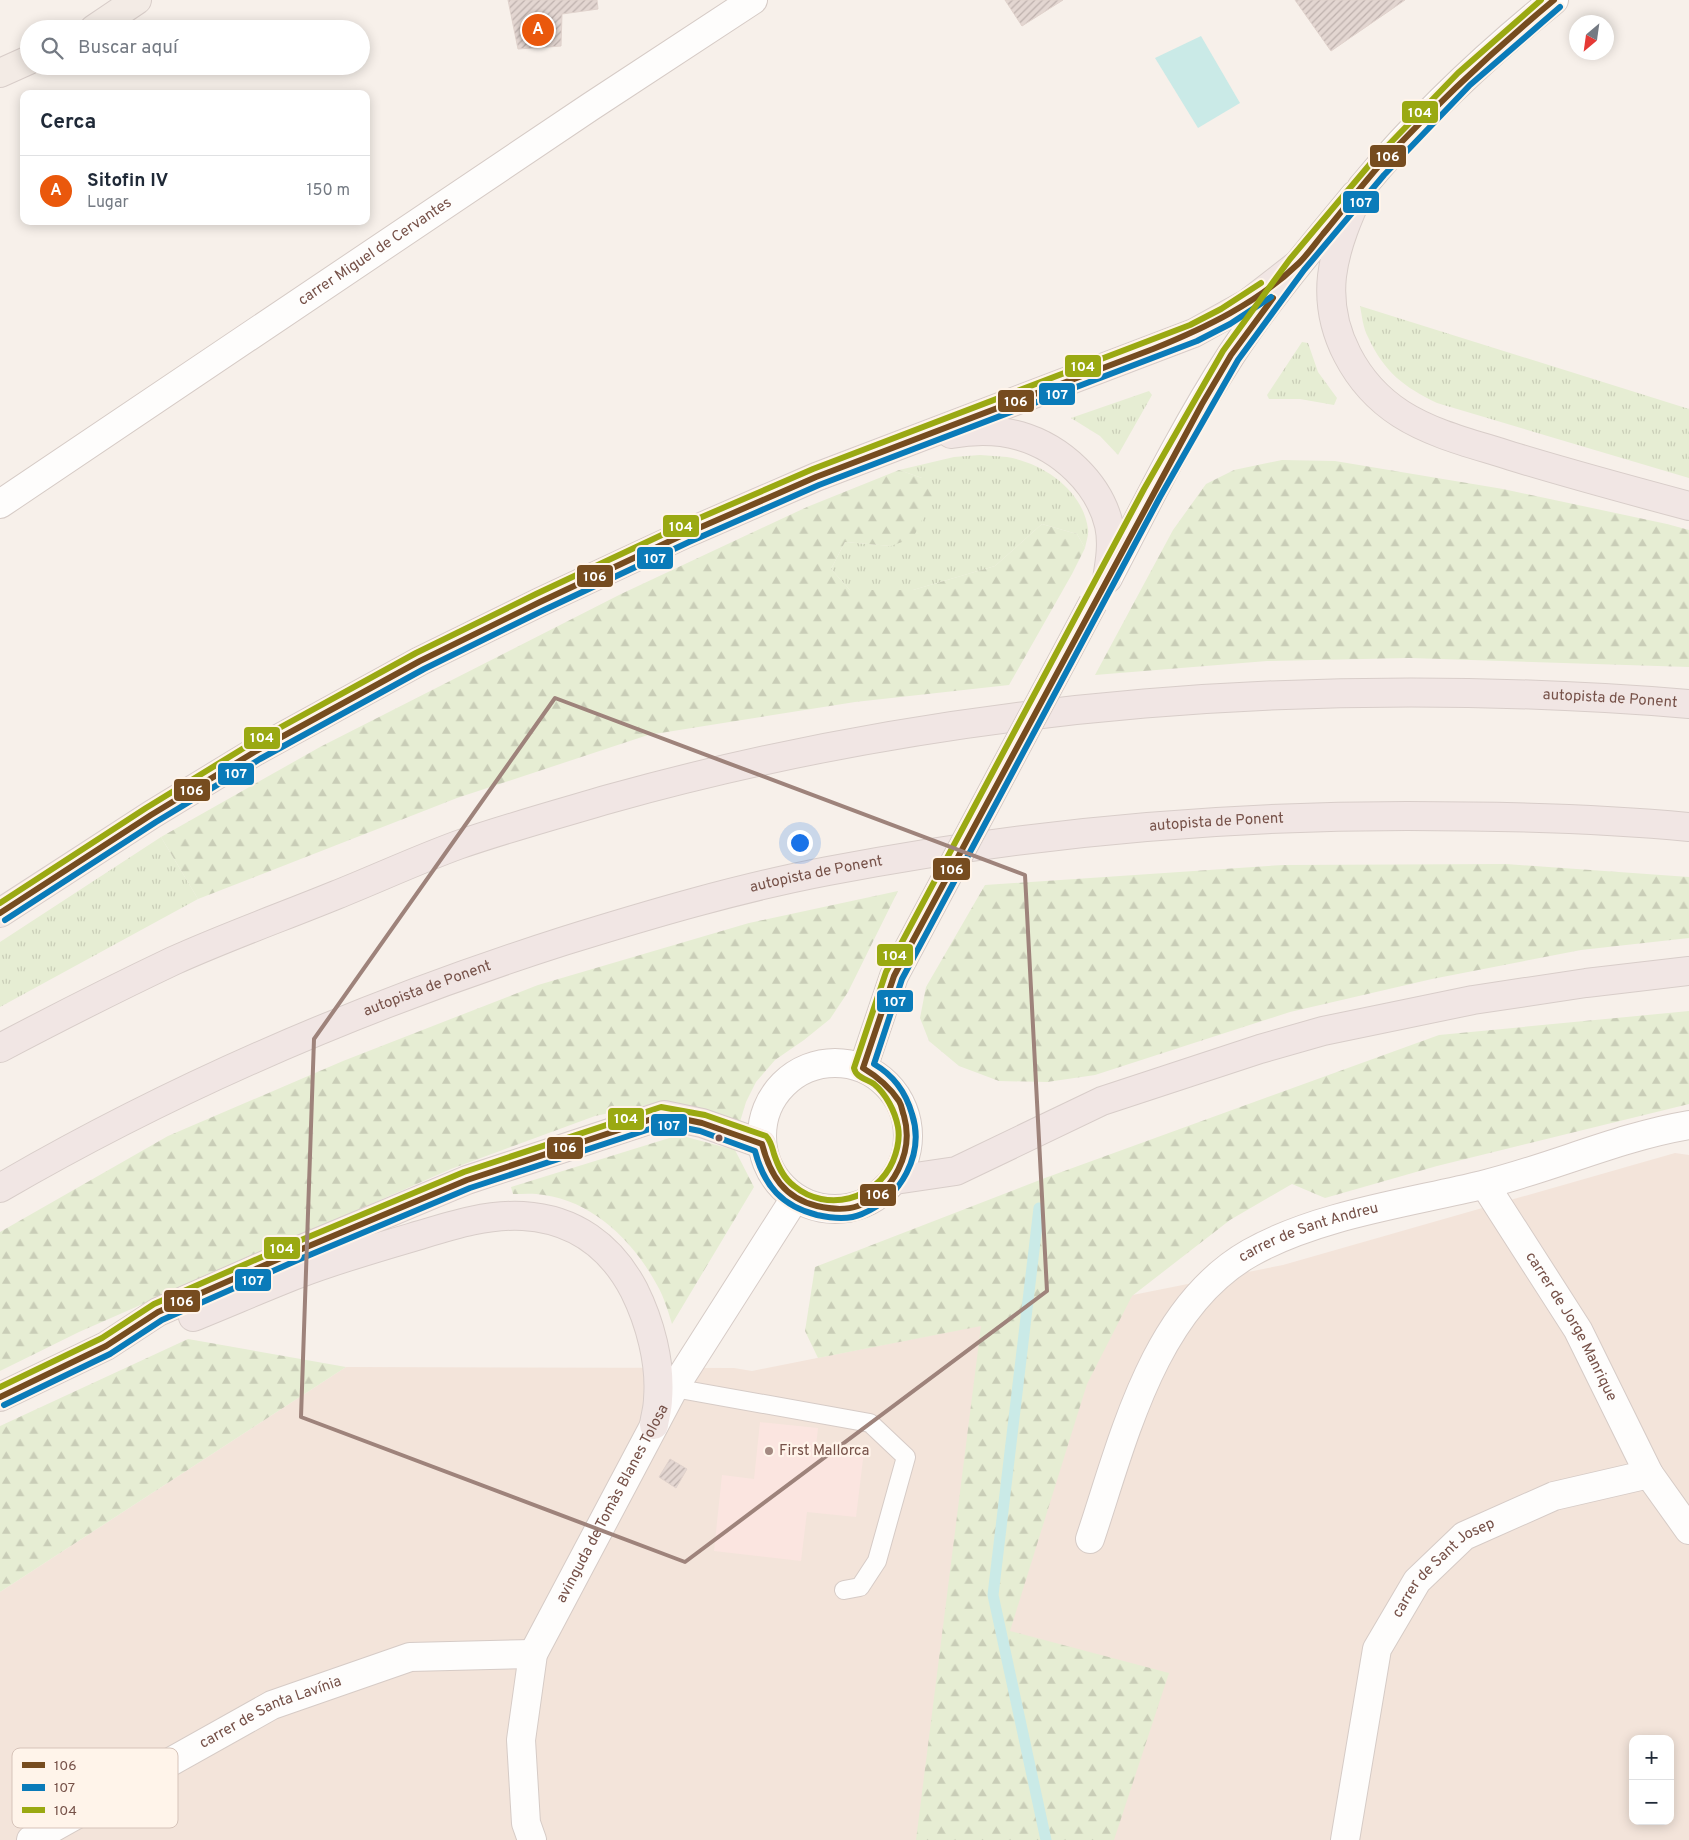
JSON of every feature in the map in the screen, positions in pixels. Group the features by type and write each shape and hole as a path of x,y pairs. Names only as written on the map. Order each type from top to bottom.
{"highway":[{"path":"1362,187 1345,224 1337,251 1332,277 1332,296 1337,328 1345,352 1365,382 1382,401 1403,415 1452,437 1573,475 1689,506"},
{"path":"0,913 150,815 256,751 420,661 685,534 816,477 1194,333 1248,303 1298,265"},
{"path":"915,440 964,432 991,432 1020,436 1046,448 1070,463 1088,483 1102,505 1109,526 1111,552 1107,579"},
{"name":"autopista de Ponent","path":"0,1048 177,960 457,846 550,816 650,788 750,763 850,742 964,723 1133,704 1252,696 1349,693 1448,693 1552,696 1689,704"},
{"name":"autopista de Ponent","path":"0,1188 106,1130 194,1086 288,1042 400,997 502,961 615,925 718,896 825,872 1032,839 1142,826 1246,819 1354,816 1463,816 1568,819 1689,827"},
{"path":"895,1180 956,1171 1102,1101 1260,1048 1323,1031 1473,1000 1586,983 1689,971"},
{"path":"0,1396 106,1346 158,1312 467,1180 664,1115 702,1123 762,1144"},
{"path":"106,1346 165,1328 299,1274 384,1245 493,1217 524,1216 562,1224 592,1238 610,1255 626,1275 640,1302 651,1336 656,1360 658,1399 654,1425"}],"main road":[{"path":"107,20 137,0"},
{"path":"0,73 20,64"}],"street":[{"name":"carrer Miguel de Cervantes","path":"0,504 590,107 753,0"},
{"path":"863,1068 894,976 902,959 1152,493 1231,355 1298,265 1362,187 1406,138 1464,79 1554,0"},
{"path":"838,1063 863,1068 882,1079 896,1096 906,1116 909,1138 905,1160 895,1180 879,1195 860,1206 845,1209 815,1207 794,1198 779,1184 767,1165 762,1144 763,1119 773,1096 790,1078 813,1066 838,1063"},
{"name":"carrer de Sant Andreu","path":"1090,1539 1133,1410 1144,1383 1169,1336 1203,1289 1248,1254 1286,1236 1370,1210 1485,1185 1659,1130 1689,1125"},
{"name":"carrer de Jorge Manrique","path":"1485,1185 1578,1330 1648,1474"},
{"name":"avinguda de Tomàs Blanes Tolosa","path":"532,1840 526,1822 521,1740 533,1654 674,1388 794,1198"},
{"path":"1648,1474 1689,1530"},
{"name":"carrer de Sant Josep","path":"1345,1840 1377,1650 1417,1581 1464,1536 1554,1496 1648,1474"},
{"name":"carrer de Santa Lavínia","path":"178,1758 272,1705 410,1657 533,1654"},
{"name":"carrer de Santa Lavínia","path":"31,1840 52,1828"}],"lane":[{"path":"674,1388 870,1422 906,1457 877,1561 860,1588 844,1590"}],"highlighted area":[{"path":"555,698 1025,875 1047,1291 685,1562 301,1417 314,1039"}],"shaded area":[{"path":"1675,1153 1689,1155 1689,1840 0,1840 0,1592 346,1367 734,1368 752,1371 1283,1265"},
{"path":"760,1422 818,1428 816,1446 864,1451 856,1517 807,1512 801,1561 714,1551 722,1475 754,1479"}],"green space":[{"path":"1360,306 1689,409 1689,478 1437,403 1425,397 1396,377 1381,360 1366,333"},
{"path":"1302,342 1308,343 1318,372 1337,398 1334,405 1300,399 1269,399 1267,395"},
{"path":"1149,391 1152,395 1118,455 1100,436 1071,418"},
{"path":"980,455 1021,460 1047,472 1059,481 1070,491 1085,515 1088,536 1085,548 1077,534 1042,524 995,566 913,590 850,590 831,569 845,542 891,546 922,478 899,470 954,457"},
{"path":"1282,460 1335,461 1503,489 1689,530 1689,667 1409,658 1267,661 1095,675 1173,530 1206,484 1234,470"},
{"path":"899,470 922,478 934,496 913,538 891,546 845,542 831,569 850,590 913,590 995,566 1042,524 1077,534 1085,548 1009,685 855,702 648,735 457,798 198,899 161,837 320,747 621,594 807,507"},
{"path":"161,837 198,899 0,1007 0,942"},
{"path":"1506,864 1689,877 1689,938 1581,950 1432,979 1290,1012 1095,1075 1047,1082 999,1081 959,1066 929,1041 920,1018 926,987 985,885 1283,865"},
{"path":"898,891 848,992 830,1019 775,1060 756,1082 746,1102 739,1125 667,1101 595,1116 451,1169 79,1332 0,1371 0,1232 168,1136 343,1061 538,985 749,923"},
{"path":"1689,1011 1689,1104 1437,1166 1325,1198 1292,1184 1230,1220 1132,1296 1087,1384 1010,1631 1169,1673 1114,1840 916,1840 981,1326 818,1358 805,1331 815,1267 1045,1178 1439,1035"},
{"path":"679,1135 735,1150 754,1187 672,1324 662,1294 648,1269 611,1226 580,1206 562,1199 540,1194 513,1194 511,1187"},
{"path":"188,1339 346,1367 0,1592 0,1426"}],"water":[{"path":"1201,36 1240,103 1198,128 1155,58"}],"building":[{"path":"508,0 597,0 598,9 562,14 561,46 518,49"},
{"path":"1005,0 1063,0 1022,26"},
{"path":"1295,0 1405,0 1331,51"},
{"path":"670,1459 687,1469 676,1488 659,1477"}],"waterway":[{"path":"1039,1208 993,1595 1046,1840"}],"transit line":[{"name":"104","path":"0,1387 102,1338 154,1304 294,1243 464,1172 661,1107 705,1115 766,1136 784,1176 790,1183 807,1194 821,1199 835,1200 863,1193 875,1185 885,1174 896,1153 899,1136 897,1121 882,1093 874,1084 859,1076 854,1068 886,972 1144,489 1223,351 1290,259 1371,163 1458,73 1541,0"},
{"name":"106","path":"0,913 151,815 256,751 420,661 540,602 685,534 816,477 1153,349 1230,313 1266,290 1299,263 1370,176 1406,137 1489,57 1554,0"},
{"name":"107","path":"4,1405 110,1354 162,1320 300,1259 470,1188 665,1124 700,1131 755,1151 764,1174 776,1193 794,1206 817,1215 840,1218 851,1217 876,1207 888,1197 906,1173 912,1159 915,1144 915,1129 906,1099 893,1079 874,1064 902,979 1160,497 1238,360 1304,270 1384,175 1470,85 1560,7"},
{"name":"104","path":"0,903 146,808 252,743 416,653 681,526 813,469 1190,325 1221,309 1261,283"},
{"name":"107","path":"5,920 156,822 260,759 424,669 689,542 819,485 1197,341 1230,324 1271,297"},
{"name":"106","path":"863,1068 894,976 903,959 1202,404 1231,355 1273,298"},
{"name":"106","path":"762,1144 769,1166 780,1184 787,1191 805,1202 827,1208 848,1209 871,1200 882,1192 898,1170 903,1157 906,1129 899,1101 883,1082 863,1068"},
{"name":"106","path":"0,1397 106,1346 158,1312 467,1180 664,1115 702,1123 762,1144"}],"place":[{"name":"Sitofin IV","path":"538,30"},
{"name":"First Mallorca","path":"769,1451"}]}
